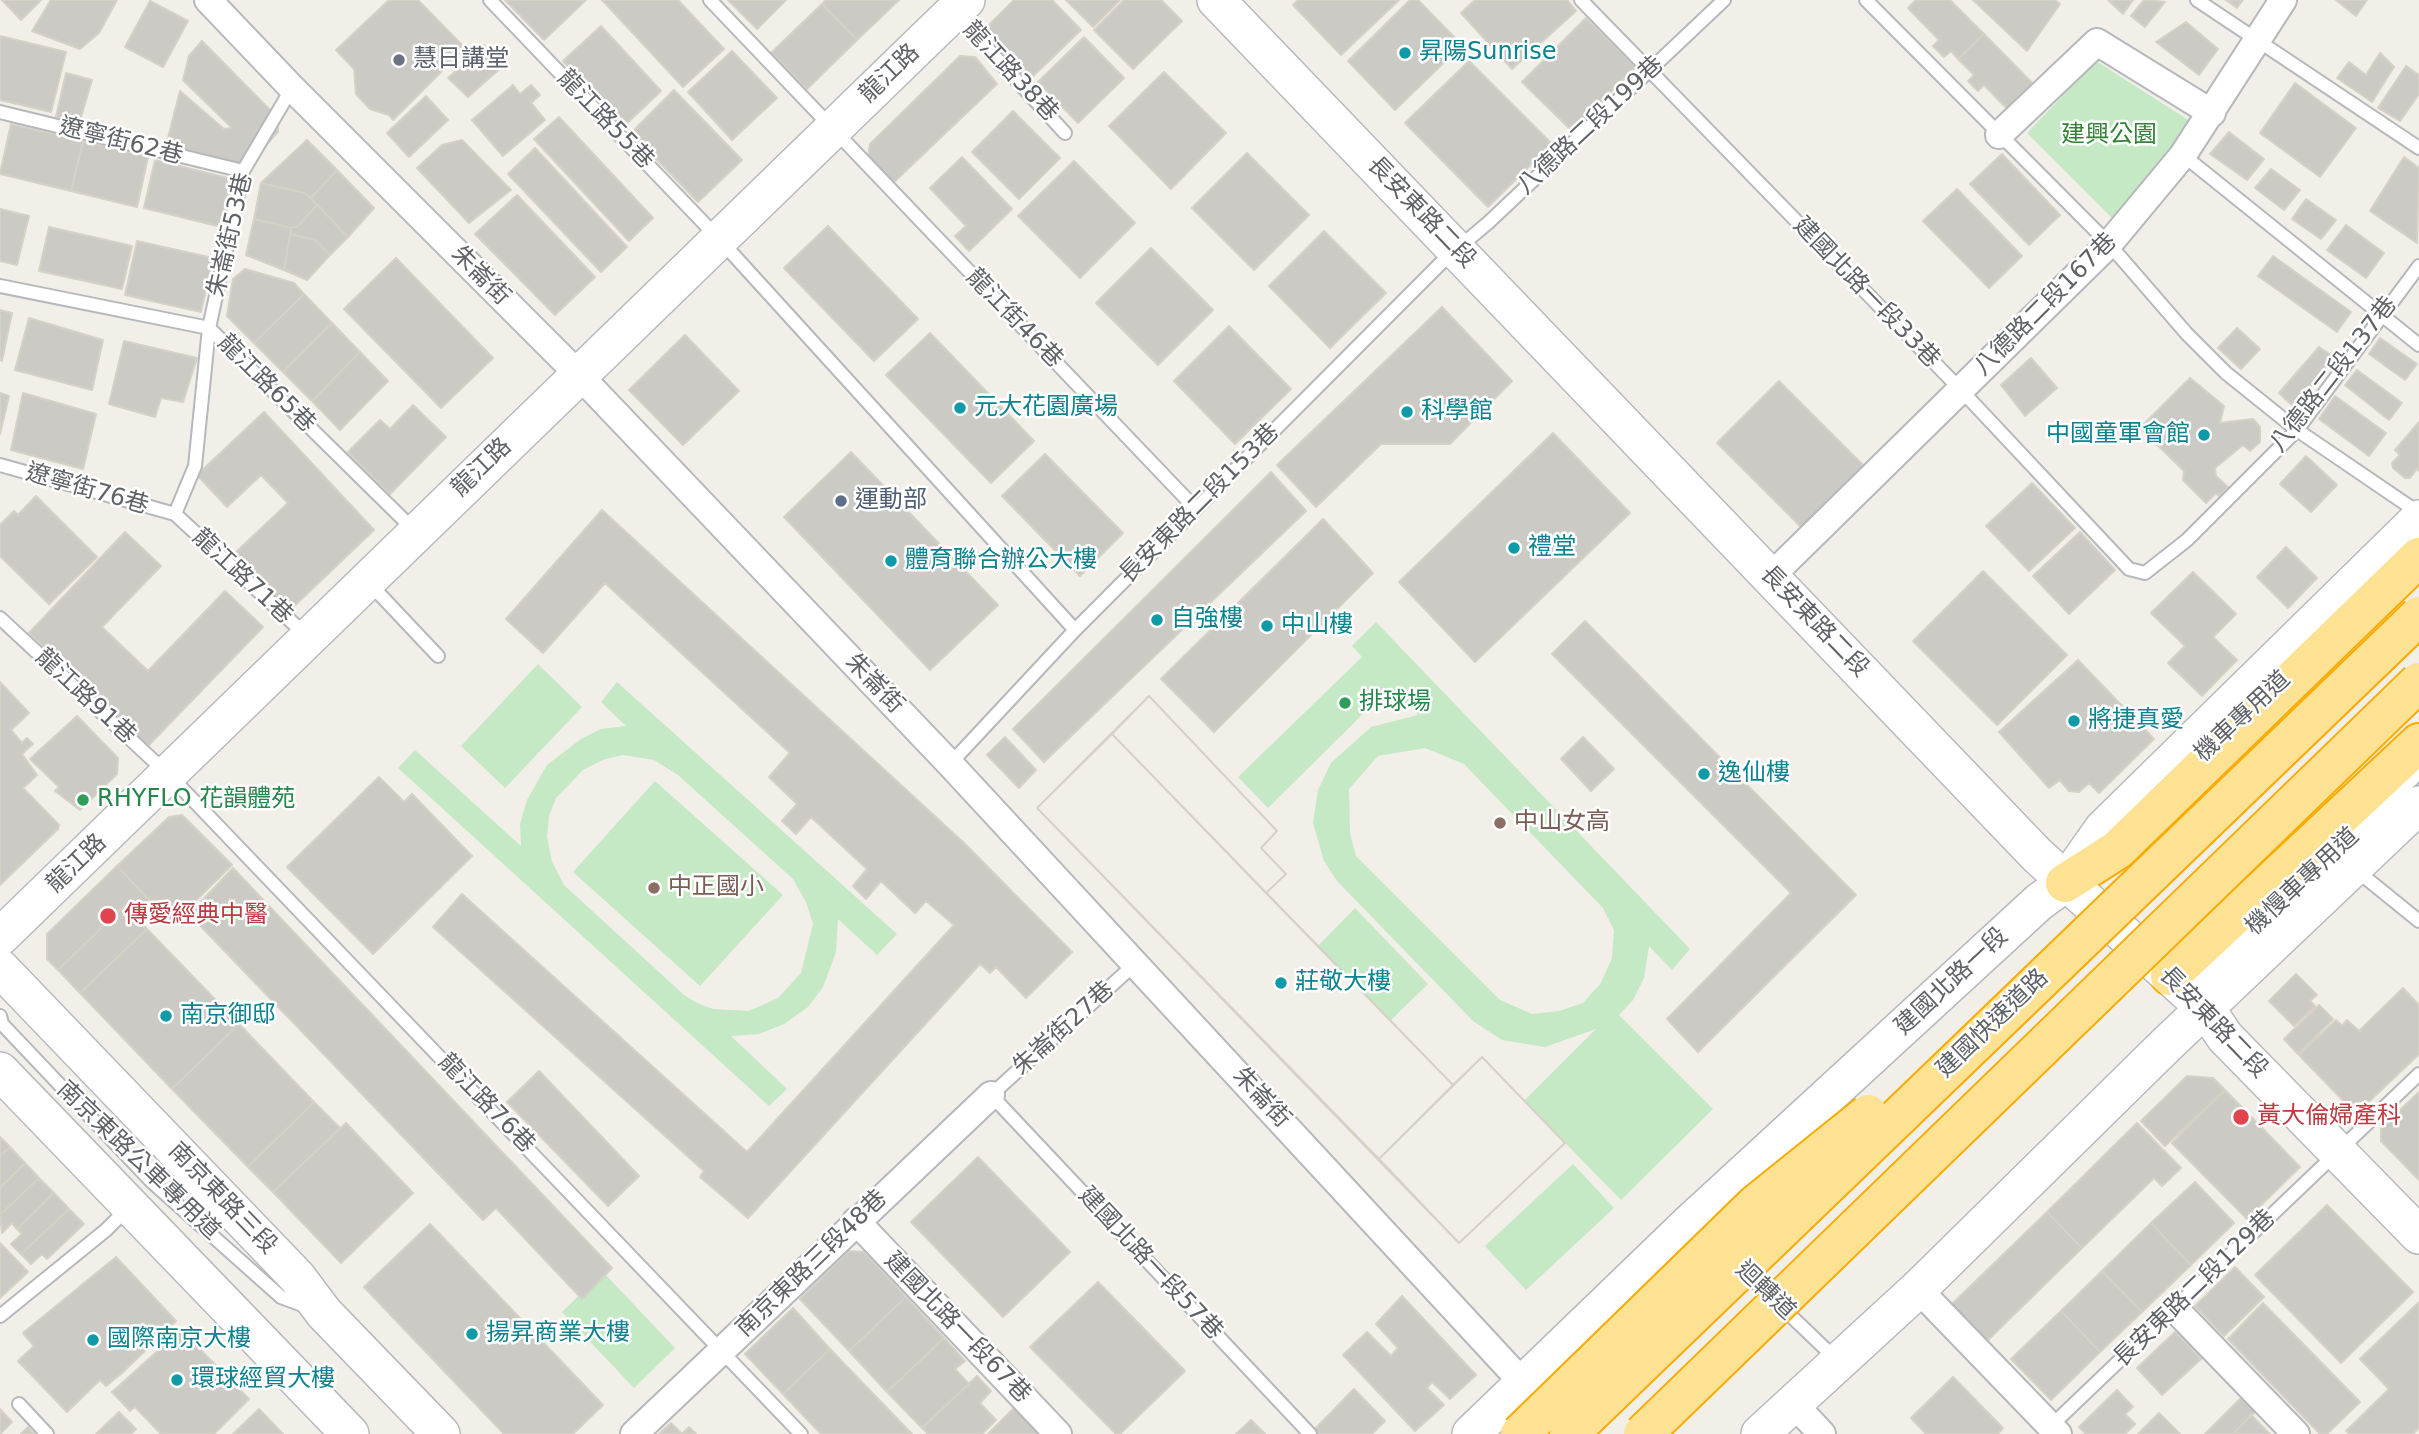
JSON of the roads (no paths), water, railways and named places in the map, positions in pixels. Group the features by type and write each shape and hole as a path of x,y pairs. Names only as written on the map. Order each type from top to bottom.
{"highway":[{"path":"2076,872 2117,850 2419,557"},
{"name":"建國快速道路","path":"1569,1434 2419,616"},
{"name":"建國快速道路","path":"1643,1434 2419,682"},
{"path":"2188,992 2404,772 2419,743"},
{"path":"1520,1434 1756,1204 2053,966"}],"street":[{"name":"朱崙街","path":"208,0 292,88 579,375 950,764 1523,1383"},
{"name":"長安東路二段","path":"1216,0 1464,243 1778,570 2076,872 2188,992 2225,1037 2419,1235"},
{"name":"長安東路二段","path":"1247,0 1464,243"},
{"name":"八德路二段167巷","path":"1778,570 2109,244 2183,155 2283,0"},
{"name":"龍江路","path":"0,937 170,776 416,531 832,131 954,4"},
{"path":"1999,135 2097,43 2212,113"},
{"name":"建國北路一段","path":"1471,1434 1692,1221 2039,902 2076,872 2103,829 2419,519"},
{"path":"1760,1434 1918,1289 2188,992 2353,867 2419,805"},
{"name":"南京東路三段","path":"0,968 297,1277 324,1313 441,1434"},
{"path":"0,1071 350,1434"},
{"name":"南京東路三段48巷","path":"634,1434 991,1095"},
{"name":"建國北路一段67巷","path":"856,1222 1058,1434"},
{"path":"1918,1289 2054,1430"},
{"path":"2175,1309 2296,1434"},
{"path":"1793,1404 1822,1434"}],"lane":[{"name":"龍江路55巷","path":"490,0 720,240 1074,630"},
{"name":"龍江街46巷","path":"710,0 832,131 1195,508"},
{"name":"建國北路一段33巷","path":"1581,0 1961,390 2129,569 2145,573 2187,540"},
{"name":"八德路二段199巷","path":"1464,243 1724,0"},
{"path":"1866,0 2109,244 2226,373 2297,430 2419,513"},
{"path":"2197,0 2256,42 2419,148"},
{"name":"龍江路38巷","path":"954,4 1065,133"},
{"name":"朱崙街53巷","path":"175,514 195,466 209,328 243,171 292,88"},
{"name":"遼寧街62巷","path":"0,112 243,171"},
{"path":"2183,155 2419,345"},
{"name":"長安東路二段153巷","path":"950,764 1074,630 1464,243"},
{"name":"八德路二段137巷","path":"2187,540 2297,430 2419,266"},
{"name":"龍江路65巷","path":"0,286 209,328 416,531"},
{"name":"遼寧街76巷","path":"0,465 175,514"},
{"name":"龍江路71巷","path":"175,514 310,639"},
{"name":"機車專用道","path":"2076,872 2419,549"},
{"path":"368,581 439,656"},
{"name":"龍江路91巷","path":"0,618 170,776"},
{"name":"龍江路76巷","path":"170,776 801,1434"},
{"path":"2353,867 2380,893 2419,921"},
{"name":"朱崙街27巷","path":"991,1095 1136,963"},
{"name":"南京東路公車專用道","path":"0,1016 2,1024 152,1182 281,1297 324,1313"},
{"name":"長安東路二段129巷","path":"2054,1430 2175,1309 2419,1074"},
{"name":"建國北路一段57巷","path":"991,1095 1310,1434"},
{"path":"0,1317 130,1207"},
{"name":"迴轉道","path":"1692,1221 1838,1361"},
{"path":"19,1404 47,1434"}],"place":[{"name":"昇陽Sunrise","path":"1405,53"},
{"name":"慧日講堂","path":"399,60"},
{"name":"元大花園廣場","path":"960,408"},
{"name":"科學館","path":"1407,412"},
{"name":"中國童軍會館","path":"2204,435"},
{"name":"運動部","path":"841,501"},
{"name":"禮堂","path":"1514,548"},
{"name":"體育聯合辦公大樓","path":"891,561"},
{"name":"自強樓","path":"1157,620"},
{"name":"中山樓","path":"1267,626"},
{"name":"排球場","path":"1345,703"},
{"name":"將捷真愛","path":"2074,721"},
{"name":"逸仙樓","path":"1704,774"},
{"name":"RHYFLO 花韻體苑","path":"83,800"},
{"name":"中山女高","path":"1500,823"},
{"name":"中正國小","path":"654,888"},
{"name":"傳愛經典中醫","path":"108,916"},
{"name":"莊敬大樓","path":"1281,983"},
{"name":"南京御邸","path":"166,1016"},
{"name":"黃大倫婦產科","path":"2241,1117"},
{"name":"揚昇商業大樓","path":"472,1334"},
{"name":"國際南京大樓","path":"93,1340"},
{"name":"環球經貿大樓","path":"177,1380"}],"park label":[{"name":"建興公園","path":"2109,136"}]}
